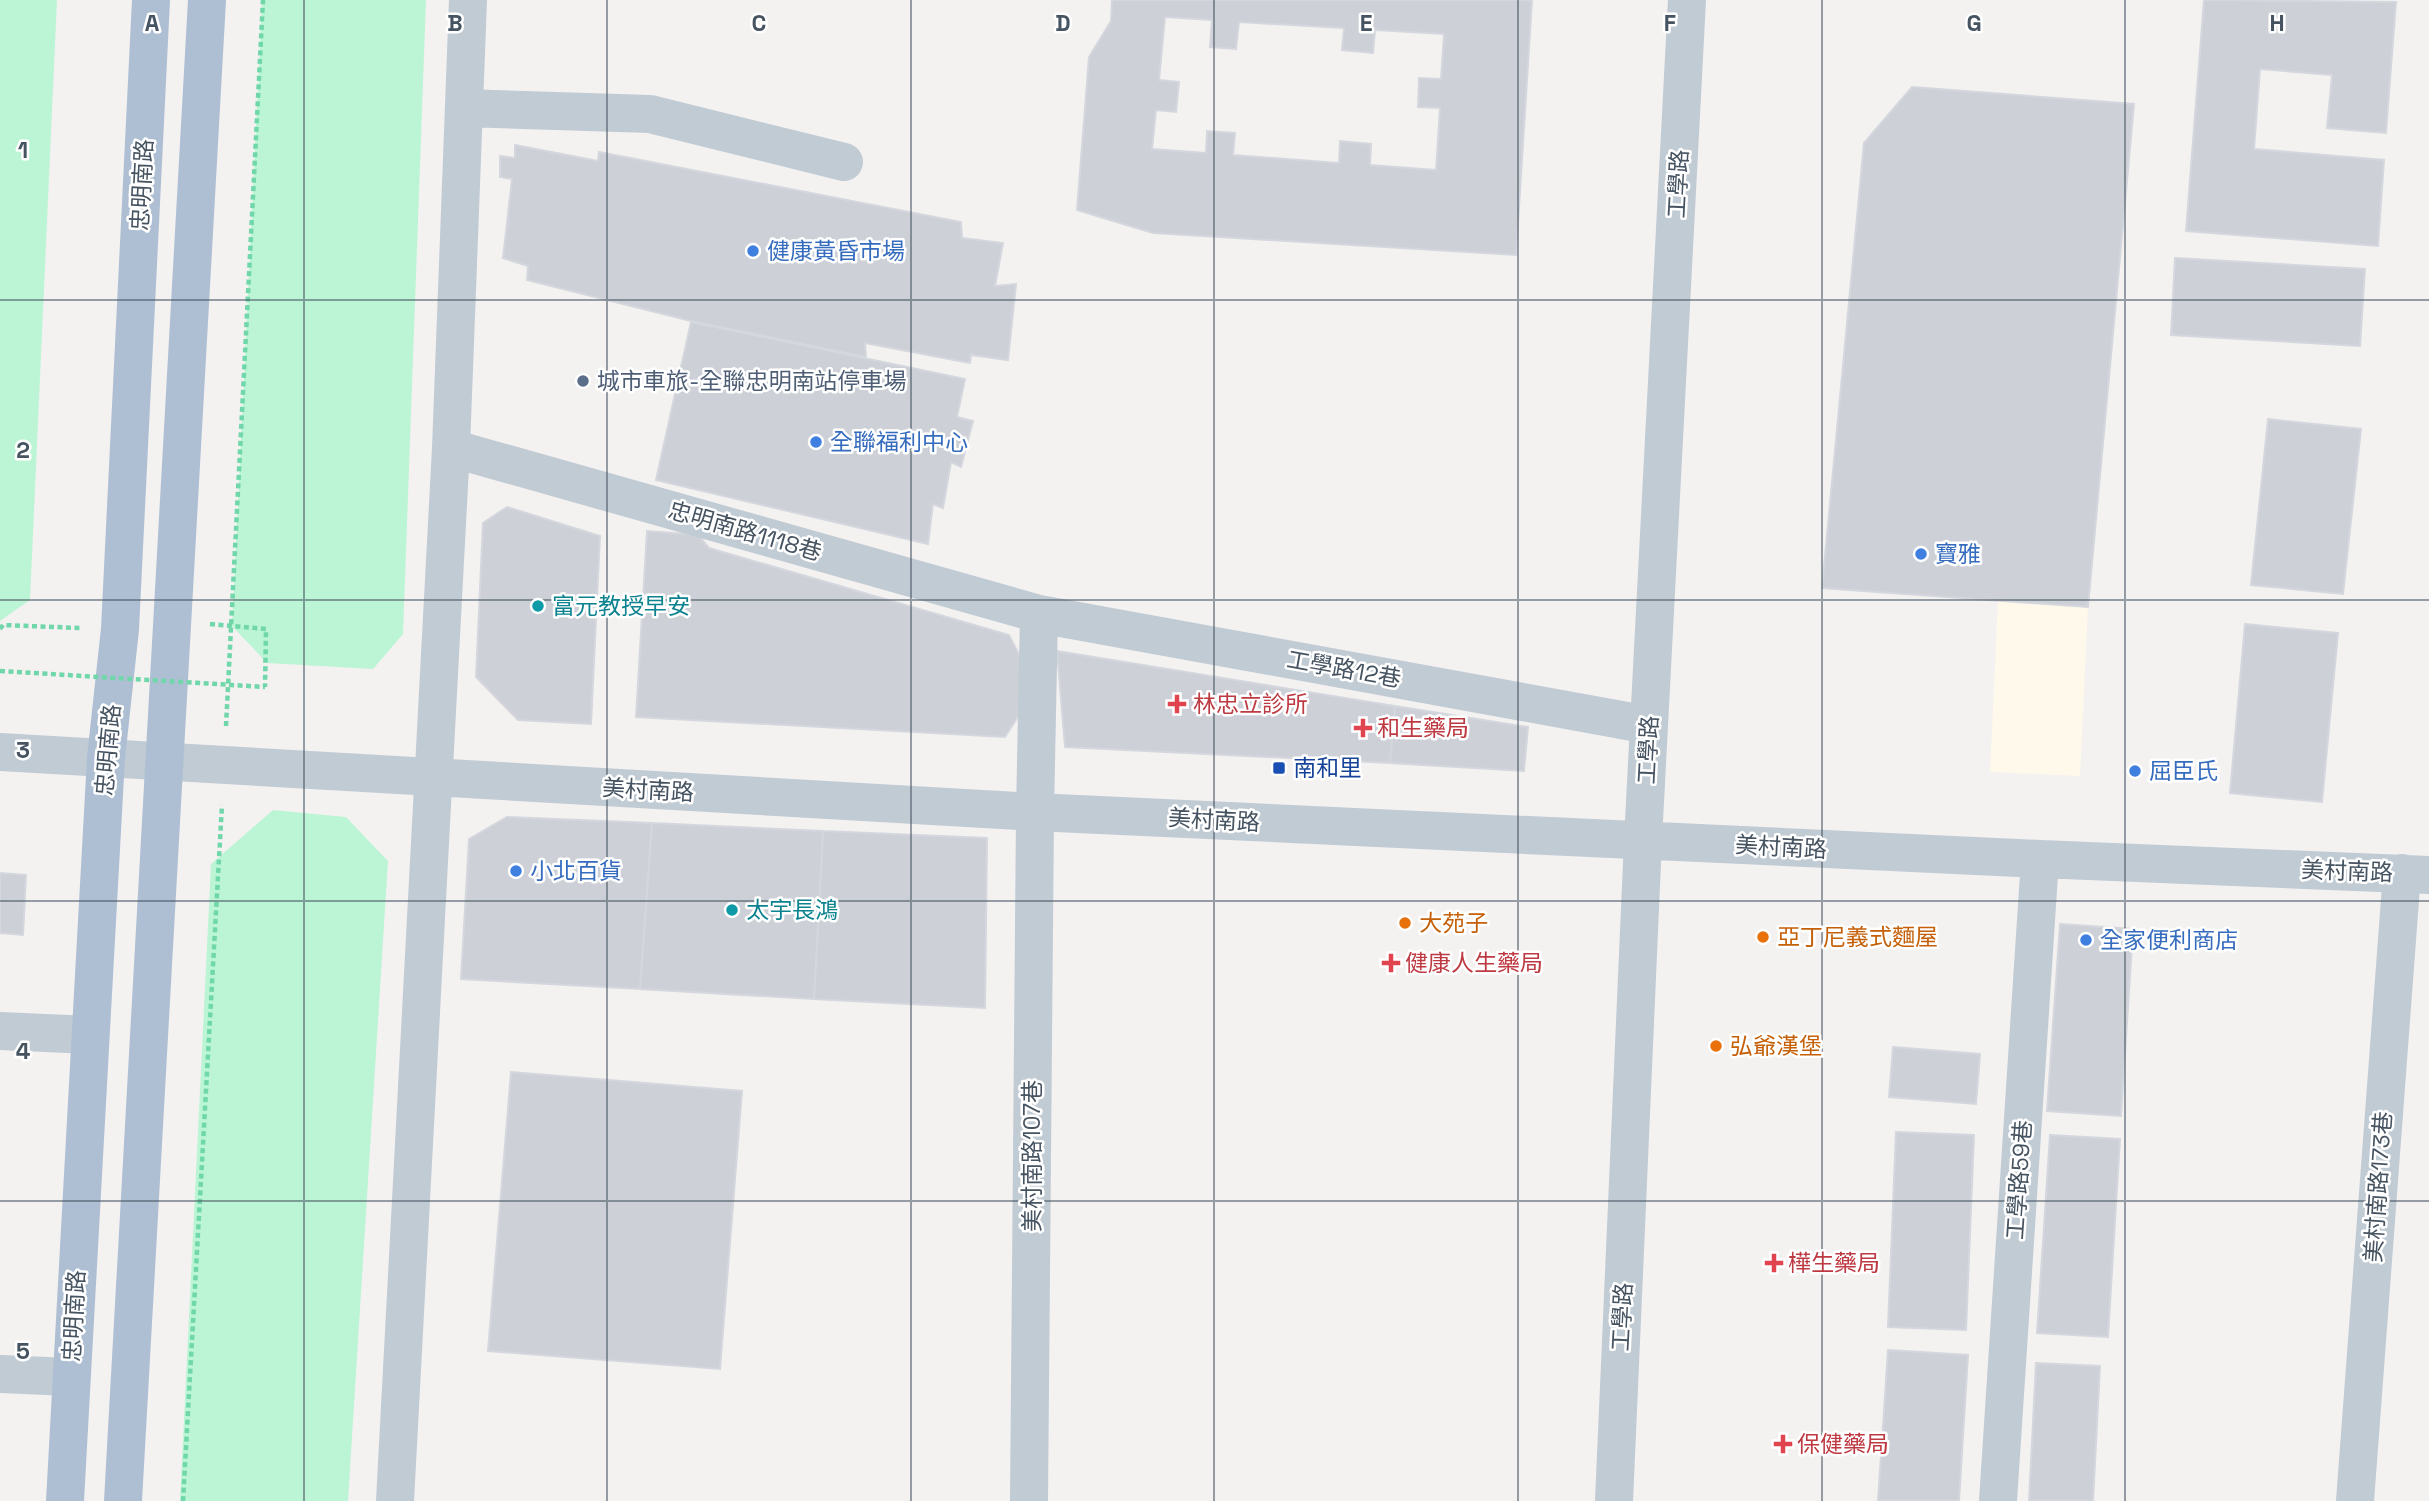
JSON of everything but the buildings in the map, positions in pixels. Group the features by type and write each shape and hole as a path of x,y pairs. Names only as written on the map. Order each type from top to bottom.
{"main road":[{"name":"忠明南路","path":"65,1501 106,758 120,629 151,0"},
{"path":"123,1501 207,0"}],"street":[{"path":"395,1501 451,448 468,0"},
{"name":"工學路","path":"1614,1501 1643,840 1688,0"},
{"path":"464,108 650,114 844,162"},
{"name":"忠明南路1118巷","path":"451,448 1039,614"},
{"name":"工學路12巷","path":"1039,614 1650,726"},
{"name":"美村南路107巷","path":"1030,1501 1039,614"},
{"name":"美村南路","path":"0,752 1035,812 2415,874"},
{"name":"工學路59巷","path":"1998,1501 2039,859"},
{"name":"美村南路173巷","path":"2355,1501 2415,874"},
{"path":"0,1031 90,1035"},
{"path":"0,1374 70,1377"}],"path":[{"path":"0,671 265,687 266,629 171,620"},
{"path":"0,629 3,625 120,629"}],"shaded area":[{"path":"1998,601 2088,607 2080,776 1990,772"}],"green space":[{"path":"0,0 57,0 30,600 0,621"},
{"path":"262,0 426,0 403,634 373,669 267,663 232,626"},
{"path":"273,810 346,817 388,861 348,1501 180,1501 211,864"}],"place":[{"name":"健康黃昏市場","path":"753,251"},
{"name":"城市車旅-全聯忠明南站停車場","path":"583,381"},
{"name":"全聯福利中心","path":"816,442"},
{"name":"寶雅","path":"1921,554"},
{"name":"富元教授早安","path":"538,606"},
{"name":"林忠立診所","path":"1177,704"},
{"name":"和生藥局","path":"1363,728"},
{"name":"南和里","path":"1279,768"},
{"name":"屈臣氏","path":"2135,771"},
{"name":"小北百貨","path":"516,871"},
{"name":"太宇長鴻","path":"732,910"},
{"name":"大苑子","path":"1405,923"},
{"name":"亞丁尼義式麵屋","path":"1763,937"},
{"name":"全家便利商店","path":"2086,940"},
{"name":"健康人生藥局","path":"1391,963"},
{"name":"弘爺漢堡","path":"1716,1046"},
{"name":"樺生藥局","path":"1774,1263"},
{"name":"保健藥局","path":"1783,1444"}]}
